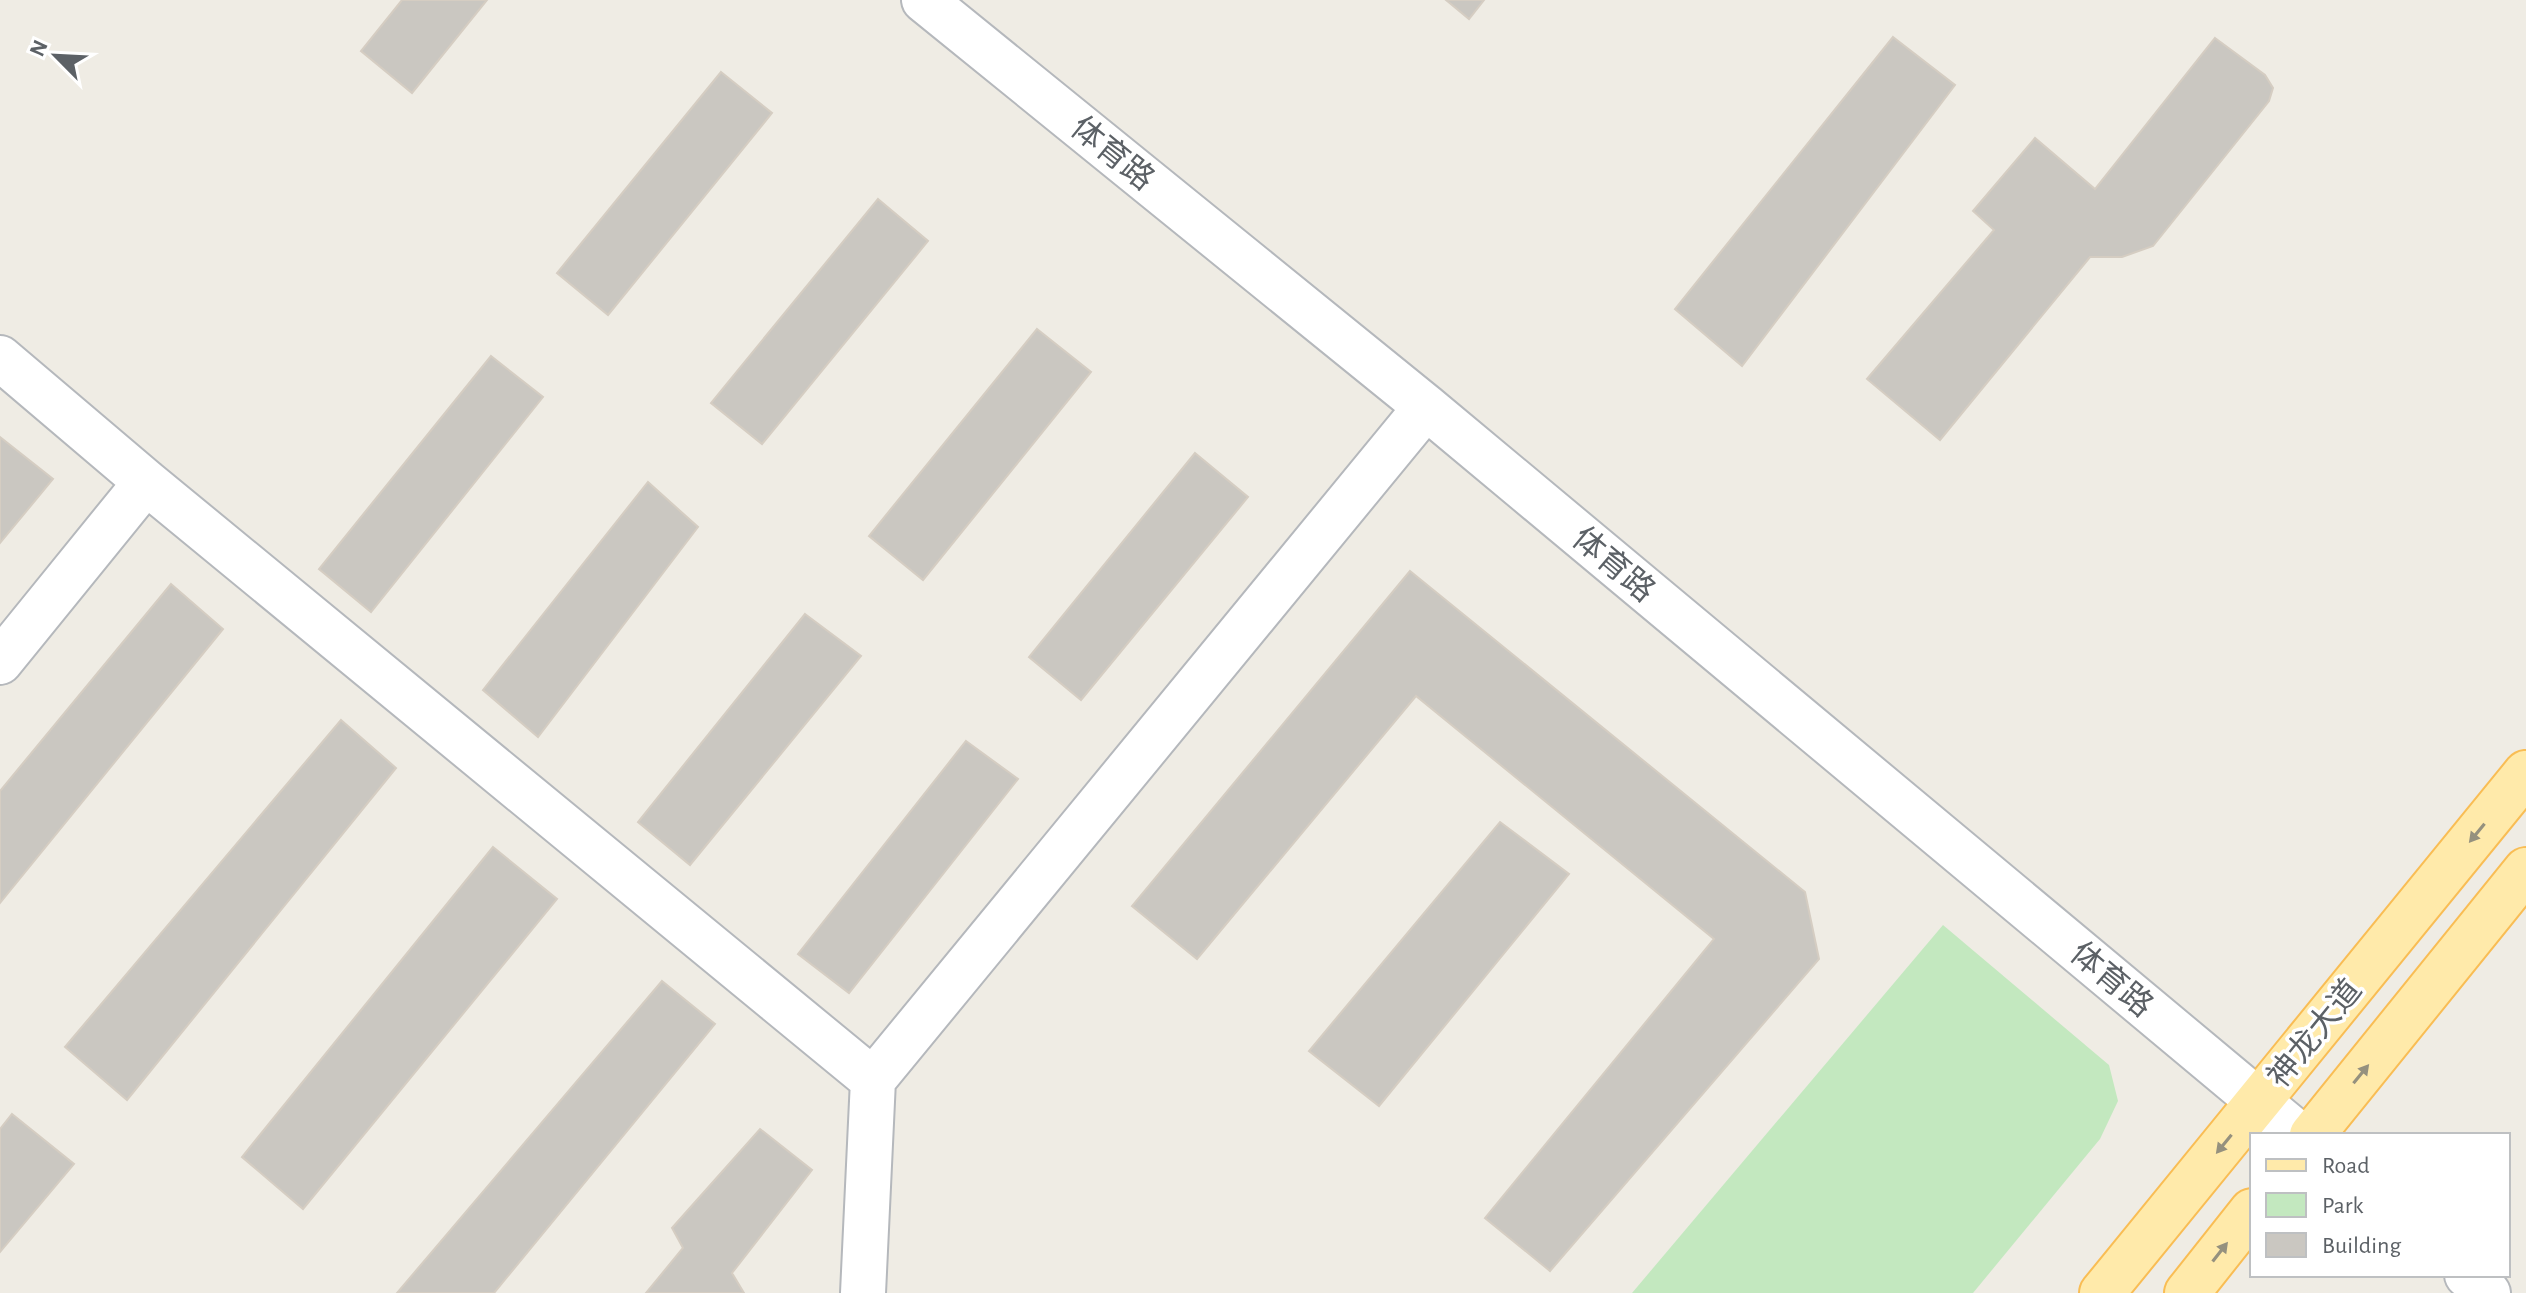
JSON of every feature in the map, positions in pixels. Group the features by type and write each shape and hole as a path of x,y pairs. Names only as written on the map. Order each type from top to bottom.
{"main road":[{"name":"神龙大道","path":"2102,1293 2526,773"},
{"name":"神龙大道","path":"2314,1133 2526,870"},
{"path":"2187,1293 2250,1214"}],"street":[{"name":"体育路","path":"924,0 1426,407 2297,1133"},
{"path":"0,358 146,482 873,1080"},
{"path":"863,1293 873,1080 1426,407"},
{"path":"0,662 146,482"},
{"path":"2469,1277 2488,1293"}],"green space":[{"path":"1943,925 2109,1065 2118,1101 2100,1139 1973,1293 1632,1293"}],"building":[{"path":"402,0 487,0 412,93 361,51"},
{"path":"1446,0 1484,0 1469,19"},
{"path":"1893,37 1955,85 1742,366 1675,309"},
{"path":"2215,38 2265,75 2273,88 2269,101 2153,246 2122,257 2090,257 1940,440 1867,379 1994,230 1973,211 2035,138 2095,189"},
{"path":"721,72 772,113 608,315 557,273"},
{"path":"878,199 928,241 762,444 711,403"},
{"path":"1037,329 1091,372 923,580 869,536"},
{"path":"491,356 543,397 371,612 319,569"},
{"path":"0,437 53,479 0,543"},
{"path":"1195,453 1248,497 1081,700 1029,657"},
{"path":"648,482 698,527 538,737 483,690"},
{"path":"1410,571 1805,892 1819,959 1550,1271 1485,1218 1714,939 1416,696 1197,959 1132,906"},
{"path":"171,584 223,629 0,903 0,791"},
{"path":"805,614 861,656 690,865 638,822"},
{"path":"341,720 396,768 127,1100 65,1047"},
{"path":"966,741 1018,779 849,993 798,954"},
{"path":"1500,822 1569,874 1379,1106 1309,1051"},
{"path":"493,847 557,899 303,1209 242,1157"},
{"path":"662,981 715,1024 494,1293 397,1293"},
{"path":"12,1114 74,1164 0,1252 0,1129"},
{"path":"760,1129 812,1170 732,1273 744,1293 646,1293 683,1248 672,1228"}]}
